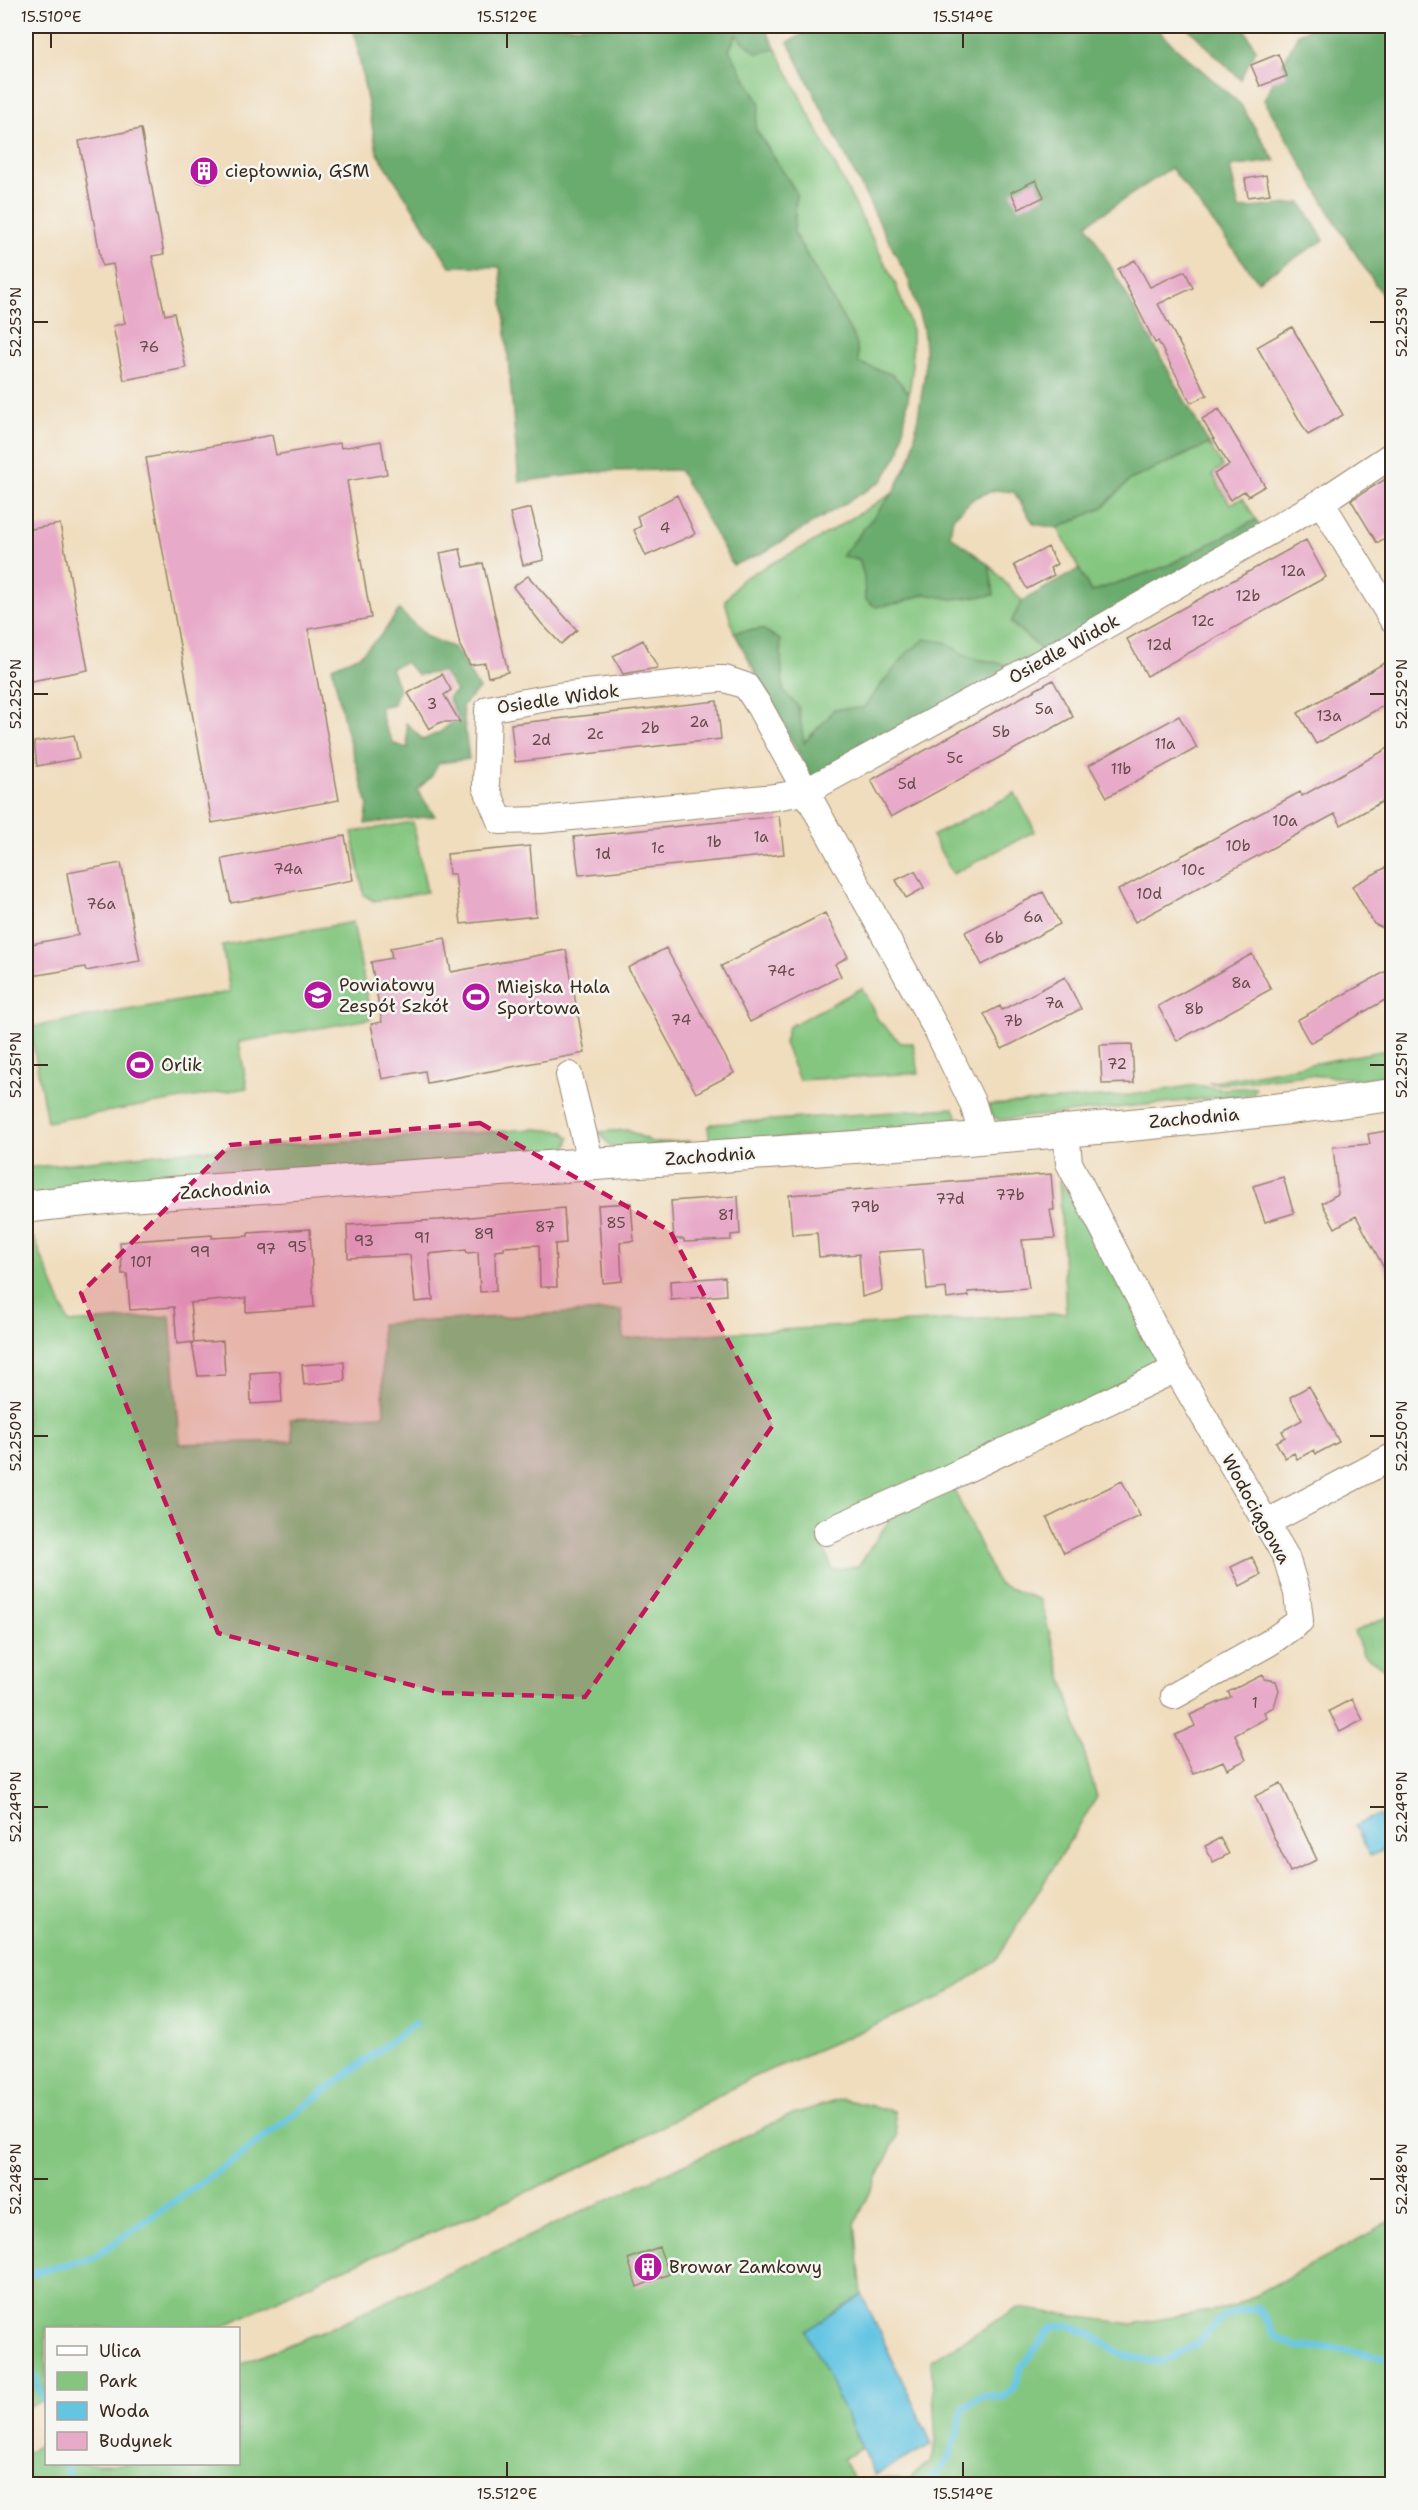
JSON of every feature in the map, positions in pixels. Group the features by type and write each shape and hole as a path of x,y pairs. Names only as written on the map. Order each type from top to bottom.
{"street":[{"name":"Osiedle Widok","path":"983,1138 974,1104 939,1034 805,792 746,686 725,678 558,696 488,709 486,787 500,821 716,803 805,792 1049,658 1321,502 1392,455"},
{"path":"1321,502 1392,619"},
{"path":"569,1075 591,1164"},
{"name":"Zachodnia","path":"26,1207 382,1178 983,1138 1298,1108 1392,1095"},
{"name":"Wodociągowa","path":"1066,1130 1069,1163 1176,1369 1286,1557 1297,1593 1300,1621 1269,1643 1174,1696"},
{"path":"826,1532 948,1478 1176,1369"},
{"path":"1266,1524 1392,1457"}],"highlighted area":[{"path":"480,1123 670,1231 773,1425 585,1697 441,1693 218,1633 81,1293 230,1145"}],"green space":[{"path":"353,26 764,26 776,49 757,53 736,35 729,50 760,104 755,128 796,192 794,233 856,341 859,363 893,375 909,393 900,451 882,481 763,553 733,565 679,470 606,471 519,482 500,267 450,266 377,152"},
{"path":"819,26 1155,26 1241,105 1275,161 1230,167 1239,209 1301,203 1324,240 1258,281 1171,168 1087,224 1209,444 1130,480 1102,508 1058,528 1034,524 1014,492 995,490 974,498 953,518 950,535 989,565 994,595 952,599 925,594 899,603 876,607 865,599 864,576 859,559 842,556 893,493 912,455 925,372 925,348 923,328 909,281 788,42"},
{"path":"1186,26 1243,26 1256,50 1240,79"},
{"path":"1315,26 1392,26 1392,310 1341,231 1264,100 1298,34"},
{"path":"736,35 757,53 776,49 896,285 912,330 912,373 909,393 893,375 859,363 856,341 794,233 796,192 755,128 738,68 729,50"},
{"path":"1209,444 1223,467 1212,474 1230,504 1243,498 1256,520 1167,566 1091,592 1058,528 1102,508 1130,480"},
{"path":"893,493 842,556 859,559 864,576 866,600 899,603 925,594 953,599 994,595 989,565 1022,601 1011,623 1043,651 1015,666 975,659 945,642 885,679 863,709 834,709 803,743 798,706 783,692 780,640 762,629 734,632 725,601 742,579 811,543"},
{"path":"1256,520 1261,528 1043,651 1011,622 1022,601 1079,569 1091,592 1167,566"},
{"path":"399,610 427,637 455,648 479,689 462,706 469,759 439,763 431,777 417,790 435,816 365,824 368,805 345,726 332,667 360,655 383,633","holes":["405,662 418,675 443,672 456,691 448,697 458,718 440,732 423,740 406,723 408,748 394,744 384,725 380,707 394,704 399,689 391,668"]},
{"path":"762,629 780,640 783,691 798,706 804,743 834,709 863,708 907,653 925,639 945,642 975,659 1015,666 812,779 734,632"},
{"path":"1015,793 1035,831 953,874 932,836"},
{"path":"413,822 427,892 374,901 364,895 352,832"},
{"path":"353,922 371,1019 239,1042 247,1088 47,1122 30,1027 230,992 222,945"},
{"path":"862,988 878,1020 901,1043 913,1043 919,1073 799,1080 784,1043 788,1027"},
{"path":"1392,1049 1392,1077 1362,1079 1307,1075 1224,1084 1208,1083"},
{"path":"1196,1085 1221,1089 1256,1087 1253,1094 999,1120 991,1115 988,1105 1130,1095"},
{"path":"953,1108 957,1118 953,1127 710,1143 708,1127 712,1124"},
{"path":"535,1129 563,1131 570,1138 567,1147 558,1153 26,1195 26,1168 174,1152"},
{"path":"627,1130 654,1143 690,1141 690,1143 616,1149 610,1146 599,1132"},
{"path":"1059,1179 1161,1345 1160,1366 821,1542 833,1570 858,1566 893,1515 951,1483 998,1584 1040,1600 1097,1797 996,1960 940,1998 753,2077 613,2153 482,2212 335,2272 222,2327 45,2327 45,2399 26,2408 26,1239 34,1238 69,1323 170,1316 180,1444 293,1441 290,1419 384,1415 381,1324 622,1310 624,1339 1066,1313"},
{"path":"1392,1615 1392,1674 1363,1654 1354,1632"},
{"path":"842,2099 894,2111 897,2136 855,2224 862,2295 807,2331 862,2448 843,2459 855,2484 26,2484 26,2452 45,2443 45,2465 240,2465 240,2365 330,2328 793,2114"},
{"path":"1392,2221 1392,2484 873,2484 870,2479 908,2478 931,2463 936,2442 931,2360 1018,2308 1132,2324 1233,2307"}],"water":[{"path":"1379,1815 1392,1846 1370,1856 1355,1825"},
{"path":"862,2295 932,2444 875,2475 806,2331"}],"building":[{"path":"1278,54 1287,76 1260,86 1251,65"},
{"path":"141,129 164,254 152,256 165,315 174,313 186,368 124,380 113,326 125,323 113,264 102,266 79,141"},
{"name":"ciepłownia, GSM","path":"204,159 213,162 216,171 213,180 204,183 195,180 192,171 195,162"},
{"path":"1266,175 1270,194 1248,197 1245,179"},
{"path":"1036,180 1044,197 1019,209 1011,192"},
{"path":"1135,260 1150,287 1185,271 1193,288 1158,304 1207,395 1191,403 1158,341 1155,343 1118,269"},
{"path":"1292,327 1343,415 1308,435 1257,347"},
{"path":"1219,409 1265,486 1248,496 1244,491 1230,500 1214,474 1229,465 1202,419"},
{"path":"272,435 276,455 340,443 341,448 381,441 387,474 347,481 371,618 308,629 339,800 212,823 146,458"},
{"path":"1392,475 1392,533 1377,543 1351,500"},
{"path":"677,495 695,534 646,556 634,530 641,526 637,516"},
{"path":"531,508 544,560 523,565 510,513"},
{"path":"60,524 88,670 26,682 26,530"},
{"path":"1306,540 1326,577 1147,676 1127,639"},
{"path":"1048,547 1057,564 1050,568 1054,575 1027,589 1014,565"},
{"path":"460,549 464,567 483,563 508,672 488,677 485,663 470,665 460,646 440,553"},
{"path":"528,576 577,630 561,644 513,587"},
{"path":"643,640 658,668 623,674 613,656"},
{"path":"1386,662 1392,673 1392,701 1316,744 1298,713"},
{"path":"442,674 451,690 444,695 460,722 441,722 429,729 408,693"},
{"path":"1053,680 1073,717 891,817 871,780"},
{"path":"717,701 721,739 515,762 511,724"},
{"path":"1179,716 1197,748 1107,797 1089,765"},
{"path":"74,735 79,758 37,766 34,742"},
{"path":"1392,746 1392,796 1341,825 1335,814 1135,922 1118,890 1300,792 1302,796"},
{"path":"779,816 784,854 579,875 574,837"},
{"path":"345,836 353,880 231,903 222,859"},
{"path":"530,846 536,916 461,924 455,874 449,874 447,854"},
{"path":"121,863 140,961 86,971 85,967 26,977 26,945 78,935 67,873"},
{"path":"1392,864 1390,931 1374,924 1352,886"},
{"path":"915,871 924,888 906,898 896,880"},
{"path":"1043,892 1060,924 982,965 965,932"},
{"path":"825,913 848,957 835,964 841,976 750,1022 721,966"},
{"name":"Miejska Hala Sportowa","path":"445,938 451,972 566,950 585,1053 427,1083 425,1071 382,1079 371,1024 382,1022 371,962 392,958 390,948"},
{"path":"666,948 734,1073 696,1093 628,968"},
{"path":"1252,954 1271,989 1177,1041 1158,1006"},
{"path":"1392,968 1392,996 1310,1043 1297,1020"},
{"path":"1065,977 1081,1009 1002,1049 984,1014 1000,1006 1002,1010"},
{"path":"1132,1044 1134,1083 1102,1084 1100,1045"},
{"path":"1392,1130 1392,1283 1356,1216 1335,1228 1322,1203 1338,1194 1333,1147 1370,1144 1368,1134"},
{"path":"1051,1174 1054,1210 1050,1210 1055,1238 1022,1240 1029,1288 968,1292 969,1296 947,1299 946,1288 927,1290 923,1249 878,1252 882,1291 862,1297 859,1254 819,1257 817,1233 792,1235 789,1195"},
{"path":"1283,1177 1294,1213 1265,1222 1253,1186"},
{"path":"738,1196 740,1234 731,1235 731,1240 684,1242 684,1239 674,1239 671,1201"},
{"path":"631,1203 634,1241 620,1242 622,1281 603,1283 598,1205"},
{"path":"564,1208 566,1243 555,1244 557,1287 540,1287 539,1245 504,1247 504,1250 495,1251 496,1291 480,1292 478,1252 467,1253 466,1250 429,1254 433,1300 415,1302 410,1255 348,1258 347,1225 439,1220"},
{"path":"310,1229 314,1307 246,1312 246,1298 190,1303 194,1342 177,1344 174,1307 130,1310 127,1274 122,1274 120,1242 212,1235 212,1238 248,1236 248,1233"},
{"path":"725,1277 726,1295 671,1300 670,1281"},
{"path":"223,1341 225,1375 198,1376 192,1343"},
{"path":"344,1362 345,1381 304,1385 302,1365"},
{"path":"280,1371 282,1402 251,1404 250,1373"},
{"path":"1309,1386 1339,1442 1316,1454 1314,1450 1297,1459 1294,1453 1285,1458 1276,1442 1285,1437 1282,1431 1302,1420 1290,1397"},
{"path":"1122,1481 1140,1516 1064,1553 1047,1518"},
{"path":"1252,1557 1261,1575 1240,1586 1231,1567"},
{"path":"1262,1675 1264,1679 1276,1681 1279,1690 1274,1707 1264,1712 1267,1718 1235,1735 1246,1760 1227,1769 1223,1761 1193,1774 1175,1735 1195,1726 1190,1715 1231,1697 1228,1692"},
{"path":"1352,1699 1363,1720 1340,1732 1329,1711"},
{"path":"1281,1783 1317,1860 1290,1872 1255,1796"},
{"path":"1220,1838 1229,1854 1213,1862 1205,1846"},
{"name":"Browar Zamkowy","path":"659,2247 669,2274 637,2287 628,2259"}],"waterway":[{"path":"26,2275 94,2257 238,2157 416,2022"},
{"path":"923,2484 941,2468 952,2451 963,2408 982,2395 1004,2397 1014,2388 1020,2369 1052,2327 1068,2325 1090,2334 1122,2355 1161,2363 1196,2344 1224,2316 1257,2307 1276,2336 1299,2348 1331,2347 1392,2359"},
{"path":"26,2356 45,2402"},
{"path":"66,2465 72,2484"}],"place":[{"name":"ciepłownia, GSM","path":"204,171"},
{"name":"Powiatowy Zespół Szkół","path":"318,995"},
{"name":"Miejska Hala Sportowa","path":"476,997"},
{"name":"Orlik","path":"140,1065"},
{"name":"Browar Zamkowy","path":"648,2267"}]}
